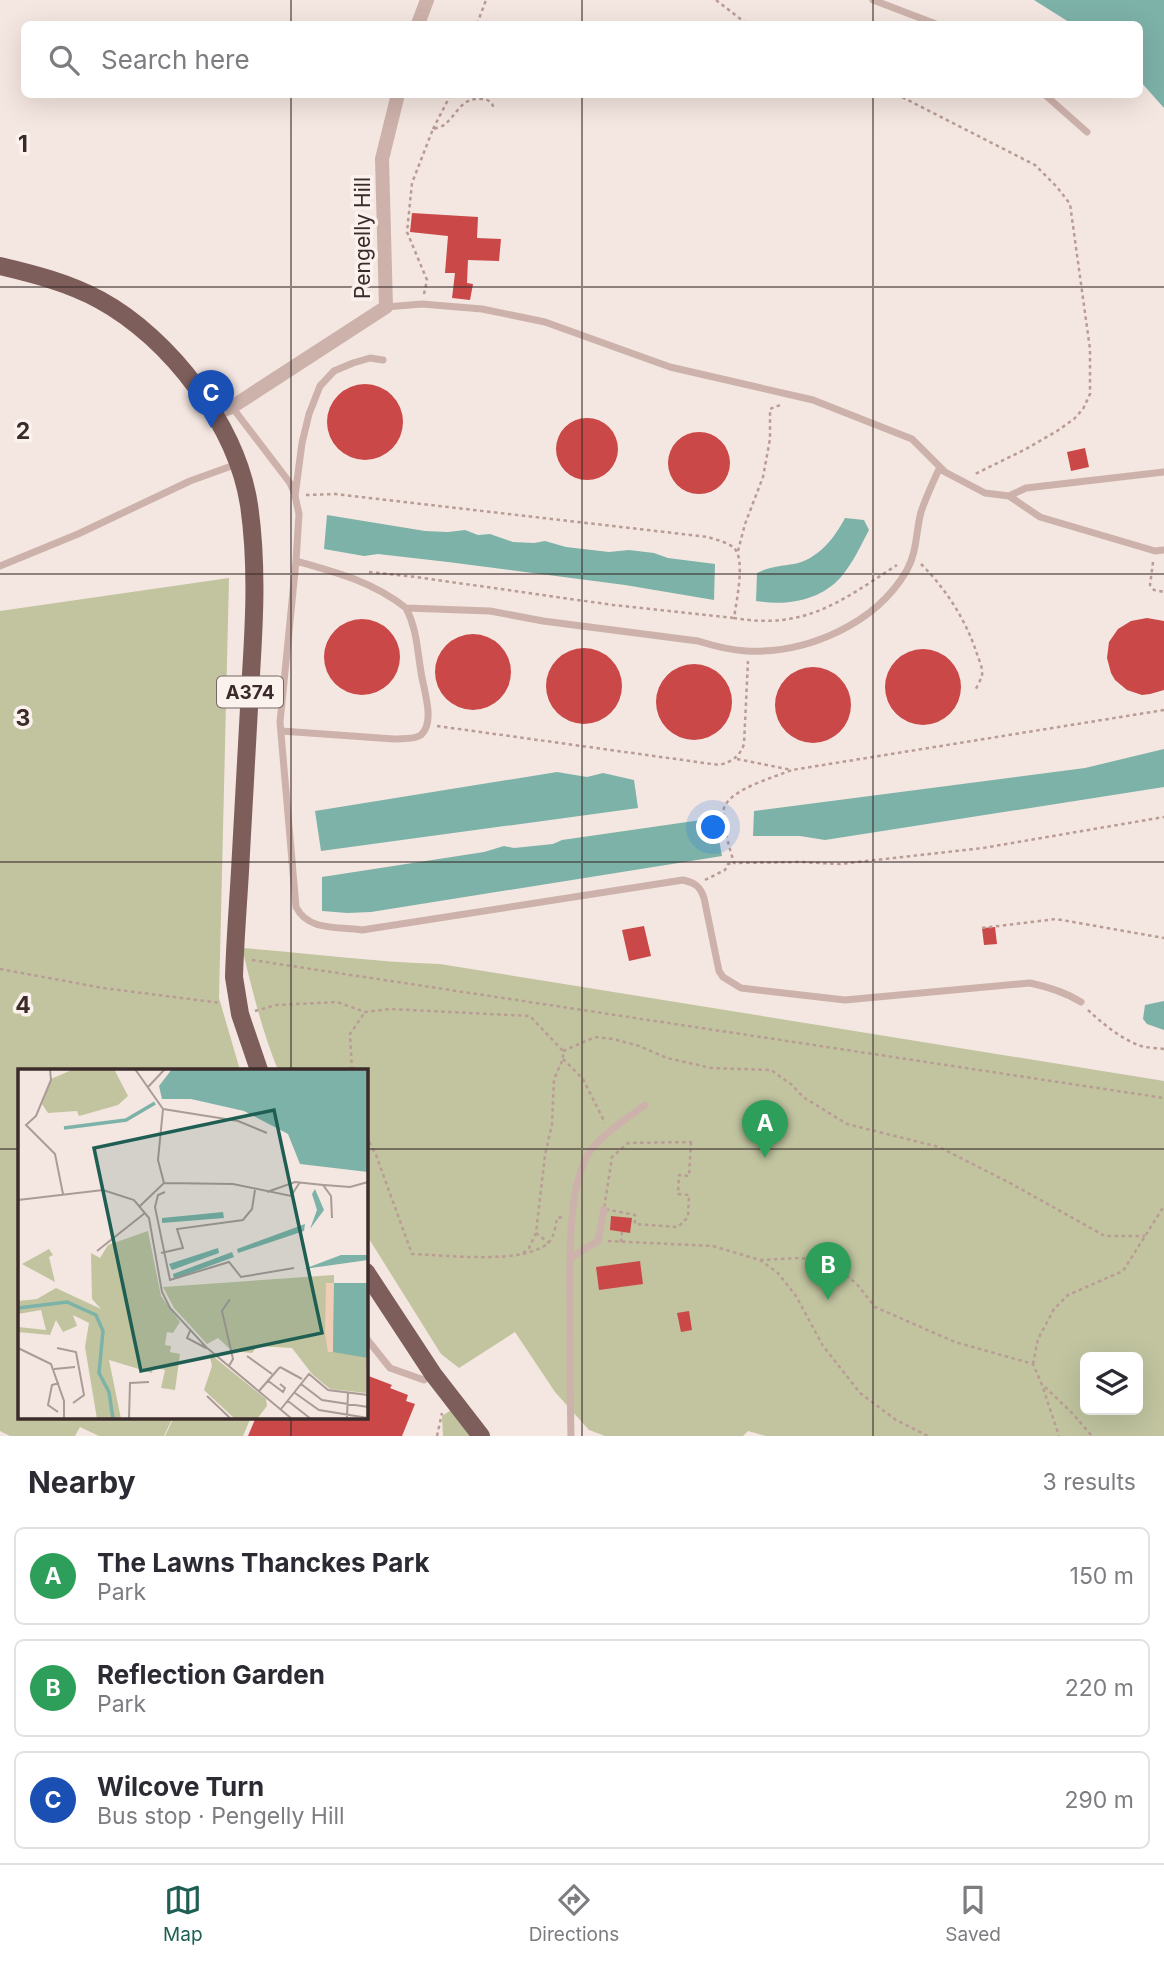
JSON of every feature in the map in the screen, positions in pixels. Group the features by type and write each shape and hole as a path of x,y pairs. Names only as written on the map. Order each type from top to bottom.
{"main road":[{"name":"A374","path":"0,266 68,286 100,300 132,320 183,369 213,414 238,464 248,504 253,567 253,636 234,977 240,1009 259,1069"},
{"path":"368,1275 433,1374 481,1436"}],"street":[{"path":"419,21 427,0"},
{"name":"Pengelly Hill","path":"213,414 232,407 386,307 382,159 397,98"}],"lane":[{"path":"873,0 928,21"},
{"path":"1049,98 1087,132"},
{"path":"386,307 422,304 482,309 545,322 670,367 813,400 912,439 945,472 985,493 1009,496 1040,517 1155,551 1164,550"},
{"path":"295,496 302,443 320,386 334,371 352,363 370,358 383,360"},
{"path":"232,407 290,483 299,514 281,731 296,907 300,915 311,923 326,928 362,930 682,880 693,882 701,889 719,971 723,977 741,988 845,1000 1030,983 1051,987 1081,1002"},
{"path":"0,566 78,534 190,481 238,464"},
{"path":"406,608 490,611 543,621 698,641 721,648 747,651 785,649 847,628 890,595 908,568 921,513 940,467"},
{"path":"1009,496 1026,488 1164,472"},
{"path":"281,731 412,738 423,733 428,705 420,670 419,651 406,608 376,587 296,561"},
{"path":"571,1436 570,1258 580,1171 592,1149 645,1105"},
{"path":"570,1258 598,1241 604,1209"},
{"path":"368,1340 390,1368 424,1380 433,1374"}],"path":[{"path":"478,21 486,0"},
{"path":"716,0 743,21"},
{"path":"422,304 427,280 407,232 412,183 433,129 449,98"},
{"path":"433,129 444,125 464,103 473,98 487,99 494,108"},
{"path":"904,98 1035,165 1070,204 1090,349 1090,394 1083,409 1057,431 961,481"},
{"path":"738,553 763,477 769,439 769,409 782,405 786,394"},
{"path":"295,496 335,494 708,537 733,546 738,553 740,562 734,618"},
{"path":"1155,551 1150,585 1154,590 1164,592"},
{"path":"347,576 361,571 613,605 772,622 810,615 831,607 913,555 948,596 965,625 981,668 982,676 975,691"},
{"path":"426,726 448,726 708,765 727,764 741,752 744,744 747,651"},
{"path":"734,863 724,815 726,804 738,792 792,771 1164,710"},
{"path":"735,759 792,771"},
{"path":"696,885 725,870 728,864 734,863 839,864 983,848 1164,817"},
{"path":"982,928 1056,919 1164,938"},
{"path":"234,958 1164,1098"},
{"path":"0,969 240,1009 337,1002 365,1012 390,1009 530,1016 563,1051 564,1059 554,1079 552,1124 545,1155 536,1233 529,1248 521,1255"},
{"path":"1081,1002 1101,1022 1119,1034 1142,1046 1164,1049"},
{"path":"352,1069 350,1034 365,1012"},
{"path":"563,1051 595,1037 613,1039 667,1058 711,1068 771,1070 803,1097 847,1124 939,1147 1105,1236 1145,1236"},
{"path":"564,1059 583,1079 601,1118 611,1132"},
{"path":"368,1140 412,1254 521,1255 537,1251 549,1243 557,1218 573,1219"},
{"path":"691,1142 690,1176 679,1175 678,1194 689,1195 688,1217 678,1227 635,1224 635,1214 604,1209 612,1157 628,1143 691,1142"},
{"path":"1059,1436 1033,1364 1038,1339 1054,1309 1068,1296 1123,1271 1164,1206"},
{"path":"621,1242 622,1232"},
{"path":"536,1233 549,1243"},
{"path":"701,1246 703,1237"},
{"path":"598,1241 713,1247 760,1260 800,1258 826,1261 856,1283 875,1307 955,1342 1033,1364"},
{"path":"760,1260 778,1273 796,1296 822,1346 860,1393 896,1420 928,1436"},
{"path":"1042,1385 1073,1414 1091,1436"}],"green space":[{"path":"229,578 219,998 240,1069 18,1069 18,1419 172,1419 164,1436 99,1436 80,1427 75,1436 10,1436 0,1431 0,611"},
{"path":"242,948 440,964 1164,1081 1164,1436 766,1436 748,1431 743,1436 605,1436 589,1430 555,1392 515,1332 459,1368 441,1354 368,1237 368,1069 278,1069 262,1025"},
{"path":"451,1410 471,1436 443,1436 442,1416"},
{"path":"173,1419 250,1419 243,1436 165,1436"}],"water":[{"path":"1034,0 1164,0 1164,108 1143,84 1143,21 1067,21"},
{"path":"327,515 425,531 465,530 478,535 490,534 513,542 545,541 566,547 609,552 629,550 715,564 714,600 625,585 378,554 364,556 324,549"},
{"path":"845,518 864,520 869,530 849,566 833,585 802,600 779,603 756,601 757,573 811,558 836,533"},
{"path":"1164,749 1164,787 825,840 800,836 753,836 754,811 1085,768"},
{"path":"557,772 587,777 603,773 634,780 638,808 321,851 315,811"},
{"path":"715,818 722,856 371,912 322,911 322,877 484,852 504,846 514,848 553,844 562,840"},
{"path":"1164,1001 1164,1030 1147,1024 1143,1019 1145,1005"}],"building":[{"path":"412,213 478,217 477,238 501,239 499,261 468,260 467,283 473,284 470,300 452,298 455,273 445,273 448,236 410,232"},
{"path":"365,384 380,387 392,395 400,407 403,422 400,437 392,449 380,457 365,460 350,457 338,449 330,437 327,422 330,407 338,395 350,387"},
{"path":"587,418 609,427 618,449 609,471 587,480 565,471 556,449 565,427"},
{"path":"699,432 721,441 730,463 721,485 699,494 677,485 668,463 677,441"},
{"path":"1085,448 1089,467 1071,471 1067,452"},
{"path":"1147,618 1164,621 1164,690 1142,695 1127,690 1115,680 1107,658 1109,642 1118,629 1131,621"},
{"path":"362,619 377,622 389,630 397,642 400,657 397,672 389,684 377,692 362,695 347,692 335,684 327,672 324,657 327,642 335,630 347,622"},
{"path":"473,634 488,637 500,645 508,657 511,672 508,687 500,699 488,707 473,710 458,707 446,699 438,687 435,672 438,657 446,645 458,637"},
{"path":"584,648 599,651 611,659 619,671 622,686 619,701 611,713 599,721 584,724 569,721 557,713 549,701 546,686 549,671 557,659 569,651"},
{"path":"923,649 938,652 950,660 958,672 961,687 958,702 950,714 938,722 923,725 908,722 896,714 888,702 885,687 888,672 896,660 908,652"},
{"path":"694,664 709,667 721,675 729,687 732,702 729,717 721,729 709,737 694,740 679,737 667,729 659,717 656,702 659,687 667,675 679,667"},
{"path":"813,667 828,670 840,678 848,690 851,705 848,720 840,732 828,740 813,743 798,740 786,732 778,720 775,705 778,690 786,678 798,670"},
{"path":"644,926 651,956 629,961 622,930"},
{"path":"995,927 997,944 984,945 982,928"},
{"path":"611,1216 632,1218 630,1233 610,1230"},
{"path":"640,1261 643,1284 599,1290 596,1267"},
{"path":"689,1311 692,1330 681,1332 677,1313"},
{"path":"368,1376 392,1385 390,1388 408,1395 406,1401 415,1404 402,1436 248,1436 255,1419 368,1419"}],"place":[{"name":"Wilcove Turn","path":"211,428"},
{"name":"The Lawns Thanckes Park","path":"765,1158"},
{"name":"Reflection Garden","path":"828,1300"}]}
